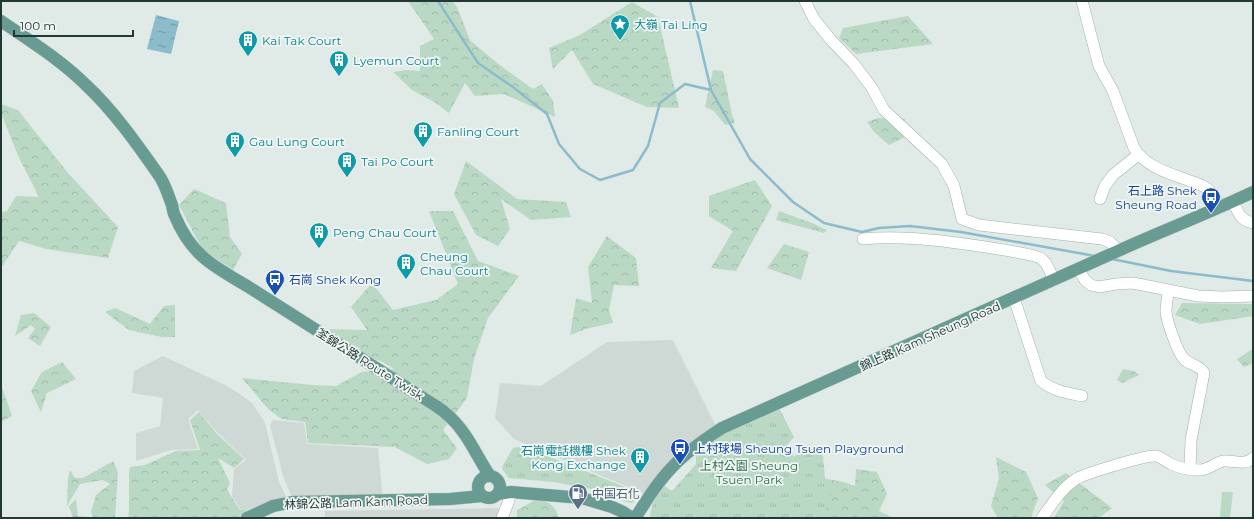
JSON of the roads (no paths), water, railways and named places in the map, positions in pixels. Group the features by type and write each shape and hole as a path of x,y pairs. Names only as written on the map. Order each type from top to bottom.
{"main road":[{"name":"荃錦公路 Route Twisk","path":"1,21 50,55 74,74 108,108 160,176 174,215 183,233 198,254 230,277 436,406 459,426 482,464 487,477 497,479 503,491"},
{"name":"錦上路 Kam Sheung Road","path":"634,518 660,481 676,462 695,446 722,428 1117,251 1220,208 1253,192"},
{"path":"476,495 478,484 487,477"},
{"name":"林錦公路 Lam Kam Road","path":"247,518 273,506 293,502 444,499 476,495 490,498 503,491 582,498 612,507 634,518"}],"street":[{"path":"804,1 814,19 831,40 854,64 872,88 884,110 942,164 954,186 962,219 979,225 1102,239 1110,242 1117,251"},
{"path":"1082,1 1099,66 1113,90 1134,148 1138,154 1156,168 1205,188 1214,197 1220,208"},
{"path":"1100,198 1105,186 1113,175 1138,154"},
{"path":"1233,201 1240,217 1253,223"},
{"path":"863,239 883,237 917,238 986,246 1035,256 1042,258 1045,261 1054,280"},
{"path":"1083,267 1082,277 1088,283 1099,287 1133,283 1208,297 1253,296"},
{"path":"1168,290 1166,310 1171,331 1182,357 1188,362 1202,368 1204,375 1191,440 1190,468"},
{"path":"1014,298 1041,381 1048,387 1056,390 1082,396"},
{"path":"1042,518 1060,494 1077,478 1141,458 1153,456 1160,457 1171,464 1202,470 1224,461 1244,463 1253,458"},
{"path":"502,518 508,503 503,491"}],"water":[{"path":"156,15 179,21 171,54 147,49"}],"waterway":[{"path":"438,1 478,63 513,87 547,114 559,144 580,169 600,180 633,170 648,146 660,103 685,84 711,90 750,159 793,202 824,223 862,232 879,228 910,226 961,232 1095,256"},
{"path":"690,1 711,90"},
{"path":"1112,259 1171,271 1253,281"}],"place":[{"name":"大嶺 Tai Ling","path":"620,41"},
{"name":"Kai Tak Court","path":"248,57"},
{"name":"Lyemun Court","path":"339,77"},
{"name":"Fanling Court","path":"423,148"},
{"name":"Gau Lung Court","path":"235,158"},
{"name":"Tai Po Court","path":"347,178"},
{"name":"石上路 Shek Sheung Road","path":"1211,214"},
{"name":"Peng Chau Court","path":"319,249"},
{"name":"Cheung Chau Court","path":"406,280"},
{"name":"石崗 Shek Kong","path":"275,296"},
{"name":"上村球場 Sheung Tsuen Playground","path":"680,465"},
{"name":"石崗電話機樓 Shek Kong Exchange","path":"640,474"},
{"name":"中国石化","path":"578,510"}],"park label":[{"name":"上村公園 Sheung Tsuen Park","path":"749,472"}]}
